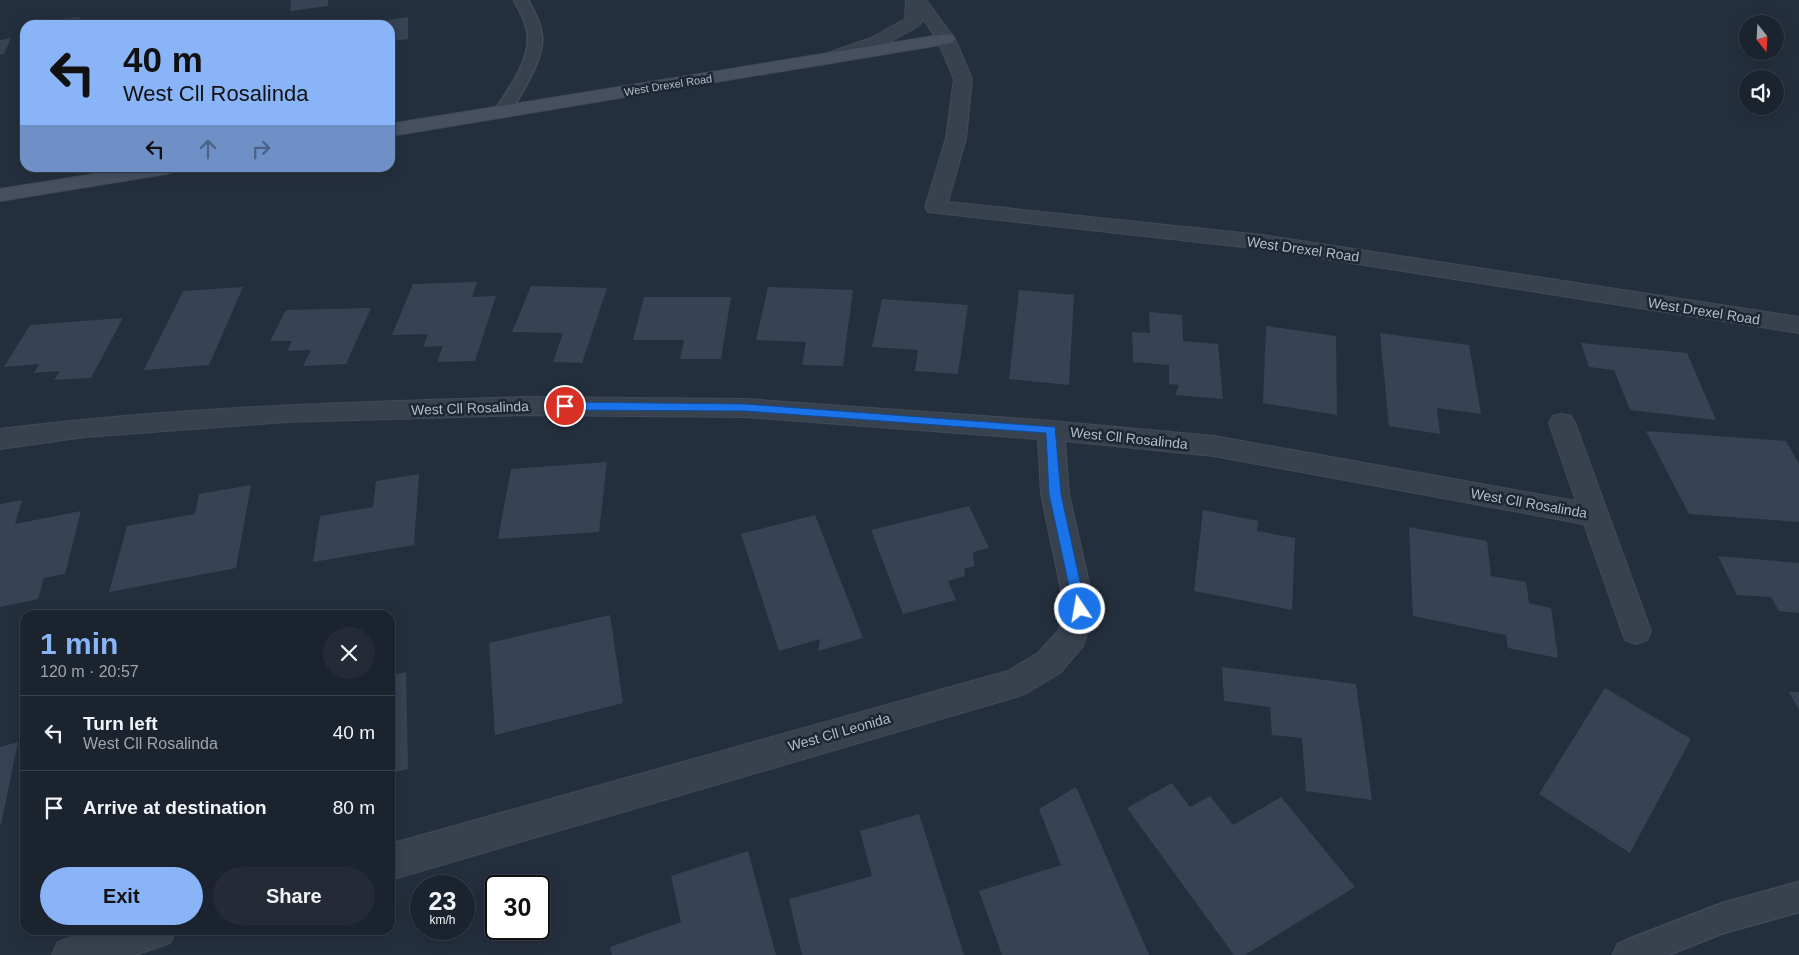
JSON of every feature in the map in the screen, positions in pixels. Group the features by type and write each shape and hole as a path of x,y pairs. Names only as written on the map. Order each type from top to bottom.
{"street":[{"path":"916,0 946,39"},
{"path":"831,58 877,42 914,21 916,0"},
{"name":"West Drexel Road","path":"395,129 946,39 963,79 956,138 936,207 1262,242 1799,325"},
{"path":"0,195 141,172"},
{"name":"West Cll Rosalinda","path":"0,439 85,428 286,413 525,406 745,408 1051,430 1214,446 1594,515"},
{"name":"West Cll Rosalinda","path":"1562,423 1636,631"},
{"name":"West Cll Leonida","path":"395,861 1016,682 1048,663 1072,637 1080,609 1055,494 1051,430"},
{"path":"71,955 140,935"}],"lane":[{"path":"502,112 525,73 535,39 530,18 521,0"},
{"path":"1629,955 1723,918 1799,897"}],"building":[{"path":"291,0 328,0 328,6 290,11"},
{"path":"80,17 79,20 52,20"},
{"path":"408,17 408,39 395,40 395,20 387,20"},
{"path":"11,38 4,54 0,55 0,40"},
{"path":"477,282 472,297 496,296 475,361 437,362 443,346 423,347 428,334 392,335 413,284"},
{"path":"531,286 607,288 582,363 553,362 563,333 512,332"},
{"path":"243,287 209,365 144,370 183,291"},
{"path":"768,287 853,290 843,366 802,365 806,342 756,340"},
{"path":"1019,290 1074,295 1069,385 1009,379"},
{"path":"644,297 731,297 721,359 680,359 684,340 633,340"},
{"path":"882,299 968,305 958,374 915,371 918,350 872,347"},
{"path":"371,308 346,364 303,366 311,350 287,351 292,341 270,341 286,310"},
{"path":"1149,312 1182,315 1183,341 1218,344 1223,399 1175,395 1179,385 1169,384 1169,365 1133,362 1132,332 1150,333"},
{"path":"123,318 91,378 54,380 60,371 34,373 39,364 4,367 30,325"},
{"path":"1266,326 1336,336 1337,415 1263,403"},
{"path":"1380,333 1469,345 1481,414 1437,408 1440,434 1389,426"},
{"path":"1581,343 1687,353 1716,420 1630,410 1614,370 1589,367"},
{"path":"1646,431 1786,441 1799,464 1799,522 1689,514"},
{"path":"607,462 599,532 498,539 511,469"},
{"path":"419,474 414,545 313,562 320,516 373,507 376,481"},
{"path":"251,485 236,568 109,592 127,526 195,514 199,494"},
{"path":"22,500 15,524 81,511 65,574 44,578 38,599 0,607 0,504"},
{"path":"969,506 989,548 973,552 974,566 964,569 965,576 948,581 956,600 903,614 871,530"},
{"path":"1203,510 1258,521 1257,531 1295,538 1292,610 1194,591"},
{"path":"815,515 863,638 818,651 820,639 779,651 741,534"},
{"path":"1409,527 1487,541 1491,576 1526,582 1529,603 1551,608 1558,658 1508,648 1506,635 1413,616"},
{"path":"1718,556 1799,563 1799,613 1779,611 1771,597 1737,595"},
{"path":"610,615 623,703 495,735 489,643"},
{"path":"1222,667 1356,684 1372,800 1306,791 1302,738 1272,735 1270,707 1224,701"},
{"path":"406,672 408,769 395,772 395,675"},
{"path":"1605,688 1691,739 1630,853 1539,794"},
{"path":"1789,692 1799,692 1799,710"},
{"path":"18,742 1,824 0,824 0,747"},
{"path":"1172,783 1190,807 1210,796 1233,825 1281,797 1355,887 1245,955 1234,955 1127,808"},
{"path":"1076,787 1149,955 1002,955 979,891 1061,865 1039,809"},
{"path":"919,814 964,955 802,955 789,899 872,876 860,831"},
{"path":"748,851 776,955 612,955 610,947 681,922 671,876"}],"route":[{"path":"565,406 745,408 1051,430 1055,494 1080,609"}]}
